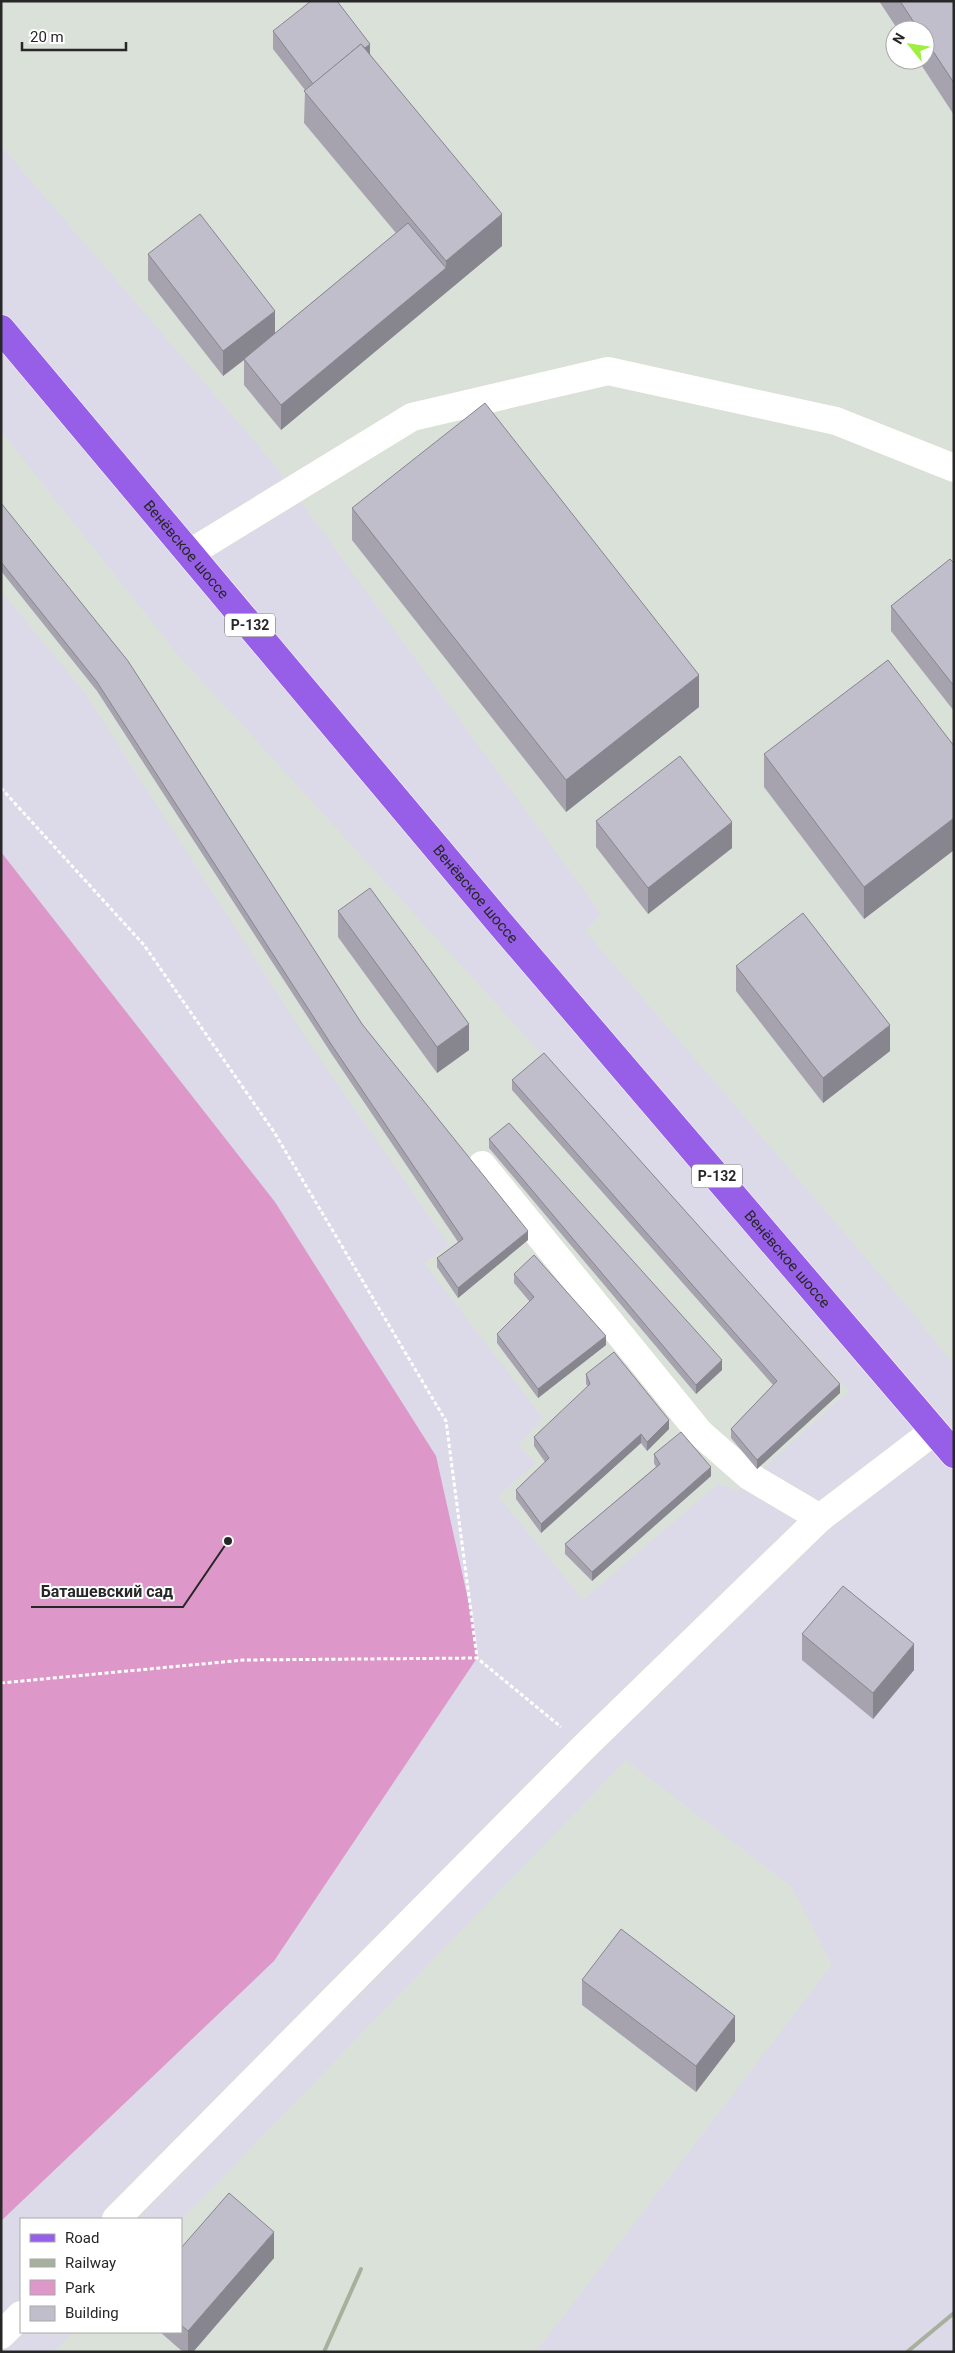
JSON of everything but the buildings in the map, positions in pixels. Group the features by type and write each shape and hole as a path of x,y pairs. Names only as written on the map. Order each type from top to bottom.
{"main road":[{"name":"Венёвское шоссе","path":"1,328 499,922 954,1454"}],"lane":[{"path":"190,553 412,417 608,371 836,421 954,468"},
{"path":"482,1165 700,1433 749,1476 820,1518"},
{"path":"117,2218 584,1746 820,1518 934,1431"},
{"path":"1,2335 20,2316"}],"path":[{"path":"1,788 144,945 274,1132 446,1421 477,1658"},
{"path":"1,1683 244,1660 477,1658 584,1746"}],"shaded area":[{"path":"1,1 954,1 954,1365 906,1305 585,931 601,914 268,457 1,146"},
{"path":"1,431 176,652 849,1391 738,1491 718,1484 583,1600 498,1496 536,1463 518,1445 543,1418 424,1263 449,1245 311,1046 84,692 1,591"},
{"path":"626,1760 792,1887 832,1965 536,2352 54,2352 72,2333 182,2333 182,2219"}],"green space":[{"path":"1,852 275,1202 436,1456 474,1626 477,1658 274,1961 1,2221"}],"railway":[{"path":"324,2352 361,2269"},
{"path":"907,2352 954,2313"}],"place":[{"name":"Баташевский сад","path":"228,1541"}]}
